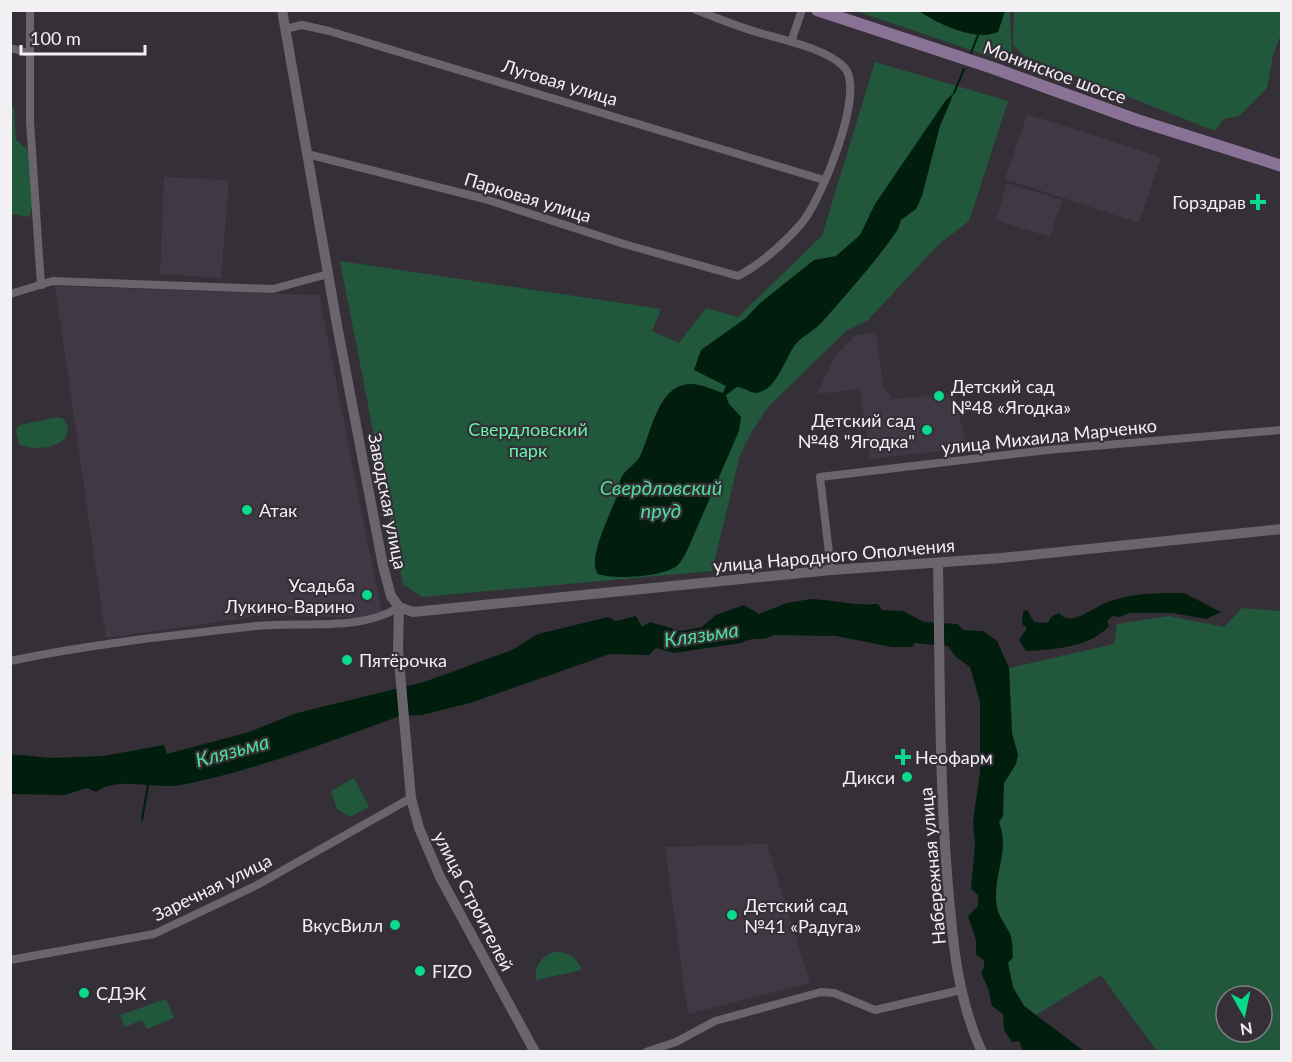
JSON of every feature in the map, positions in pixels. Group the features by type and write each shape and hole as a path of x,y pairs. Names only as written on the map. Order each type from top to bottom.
{"main road":[{"name":"Монинское шоссе","path":"817,10 993,68 1137,120 1281,166"}],"street":[{"path":"30,10 30,121 41,285"},
{"name":"Заводская улица","path":"282,10 328,274 386,579 399,608"},
{"path":"696,10 791,42 832,59 846,68 851,85 850,108 825,180"},
{"path":"791,42 802,10"},
{"name":"Луговая улица","path":"285,29 302,25 329,30 825,180"},
{"path":"10,48 29,53"},
{"name":"Парковая улица","path":"307,154 484,199 624,244 738,276 752,268 803,222 825,180"},
{"path":"10,294 53,281 273,289 328,274"},
{"name":"улица Михаила Марченко","path":"831,570 820,477 1047,450 1281,430"},
{"name":"улица Народного Ополчения","path":"399,608 412,612 831,570 938,563 1276,530"},
{"name":"Набережная улица","path":"938,563 941,675 940,761 951,918 967,1016 982,1052"},
{"path":"10,661 256,626 300,622 357,623 385,617 399,608"},
{"name":"улица Строителей","path":"399,608 398,650 411,798 421,833 440,877 535,1052"},
{"name":"Заречная улица","path":"10,960 154,934 257,885 411,798"},
{"path":"646,1052 676,1042 715,1021 821,992 834,993 875,1010 961,990"}],"shaded area":[{"path":"1027,114 1161,157 1139,223 1005,179"},
{"path":"164,177 229,180 221,278 160,274"},
{"path":"1007,183 1062,200 1050,237 996,220"},
{"path":"55,286 319,295 382,614 358,618 264,615 106,638"},
{"name":"Детский сад №48 «Ягодка»","path":"876,333 884,388 892,399 955,394 966,448 870,459 860,389 817,394 835,356 856,335"},
{"name":"Детский сад №41 «Радуга»","path":"767,844 810,983 688,1014 665,847"}],"green space":[{"path":"856,11 1010,11 1012,64"},
{"path":"1014,11 1281,11 1281,34 1273,55 1267,88 1239,116 1223,119 1215,131 1023,55 1013,45"},
{"name":"Свердловский парк","path":"875,62 1008,101 969,221 939,244 868,320 846,331 768,407 752,431 740,455 712,571 422,597 403,584 340,261 661,309 652,331 679,343 706,308 738,317 822,236"},
{"path":"10,104 14,107 16,140 28,150 33,204 29,217 11,214"},
{"path":"59,417 64,419 68,428 61,442 34,448 19,444 16,430 19,425"},
{"path":"1242,608 1281,611 1281,1051 1157,1051 1101,975 1036,1015 1024,1006 1013,987 1007,963 1011,936 999,915 996,900 999,822 1004,783 1018,755 1012,733 1009,668 1114,644 1117,624 1169,616 1224,627"},
{"path":"354,778 369,807 350,817 337,809 331,791"},
{"path":"554,952 571,956 582,970 536,980 539,963"},
{"path":"166,999 174,1018 147,1029 142,1020 125,1027 120,1015"}],"water":[{"path":"919,11 1005,11 998,32 979,35 946,26"},
{"name":"Свердловский пруд","path":"954,93 940,126 922,196 916,209 901,220 898,229 881,253 823,321 796,344 770,386 757,393 737,387 726,395 729,404 741,417 739,431 686,553 678,565 651,575 615,577 598,574 595,568 597,549 621,478 639,458 661,404 674,389 688,384 723,393 726,386 694,370 701,350 746,318 759,304 814,260 836,256 860,235 875,204 946,100"},
{"path":"1184,593 1221,612 1206,619 1172,613 1130,613 1119,617 1113,616 1107,621 1109,626 1092,639 1047,650 1026,651 1019,640 1027,628 1022,624 1023,611 1027,610 1034,622 1048,623 1051,617 1059,613 1064,617 1075,618 1105,603 1124,597"},
{"name":"Клязьма","path":"811,599 878,604 882,610 903,611 924,622 958,624 963,630 983,631 997,641 1009,668 1012,733 1018,755 1016,764 1004,783 1003,816 999,822 1003,842 996,890 997,910 1012,940 1013,957 1008,963 1013,987 1024,1006 1084,1051 1023,1051 1019,1041 1012,1042 1004,1030 1003,1014 992,1006 988,988 981,973 984,961 976,954 976,940 968,916 978,906 978,895 971,889 975,844 973,822 980,772 980,702 970,667 956,657 948,646 915,643 912,647 892,647 836,636 773,635 741,643 674,653 656,648 649,655 610,654 470,703 422,715 400,716 292,755 209,779 171,786 115,784 96,792 87,788 64,795 11,794 11,754 51,758 103,756 164,745 167,754 249,732 297,713 424,682 512,650 538,634 608,617 616,621 636,616 642,627 650,622 681,631 702,627 716,615 744,605 759,614 787,603"}],"waterway":[{"path":"971,53 978,35"},
{"path":"954,93 964,69"},
{"path":"142,820 148,785"}],"place":[{"name":"Горздрав","path":"1258,202"},
{"name":"Детский сад №48 «Ягодка»","path":"939,396"},
{"name":"Детский сад №48 \"Ягодка\"","path":"927,430"},
{"name":"Атак","path":"247,510"},
{"name":"Усадьба Лукино-Варино","path":"367,595"},
{"name":"Пятёрочка","path":"347,660"},
{"name":"Неофарм","path":"903,757"},
{"name":"Дикси","path":"907,777"},
{"name":"Детский сад №41 «Радуга»","path":"732,915"},
{"name":"ВкусВилл","path":"395,925"},
{"name":"FIZO","path":"420,971"},
{"name":"СДЭК","path":"84,993"}]}
